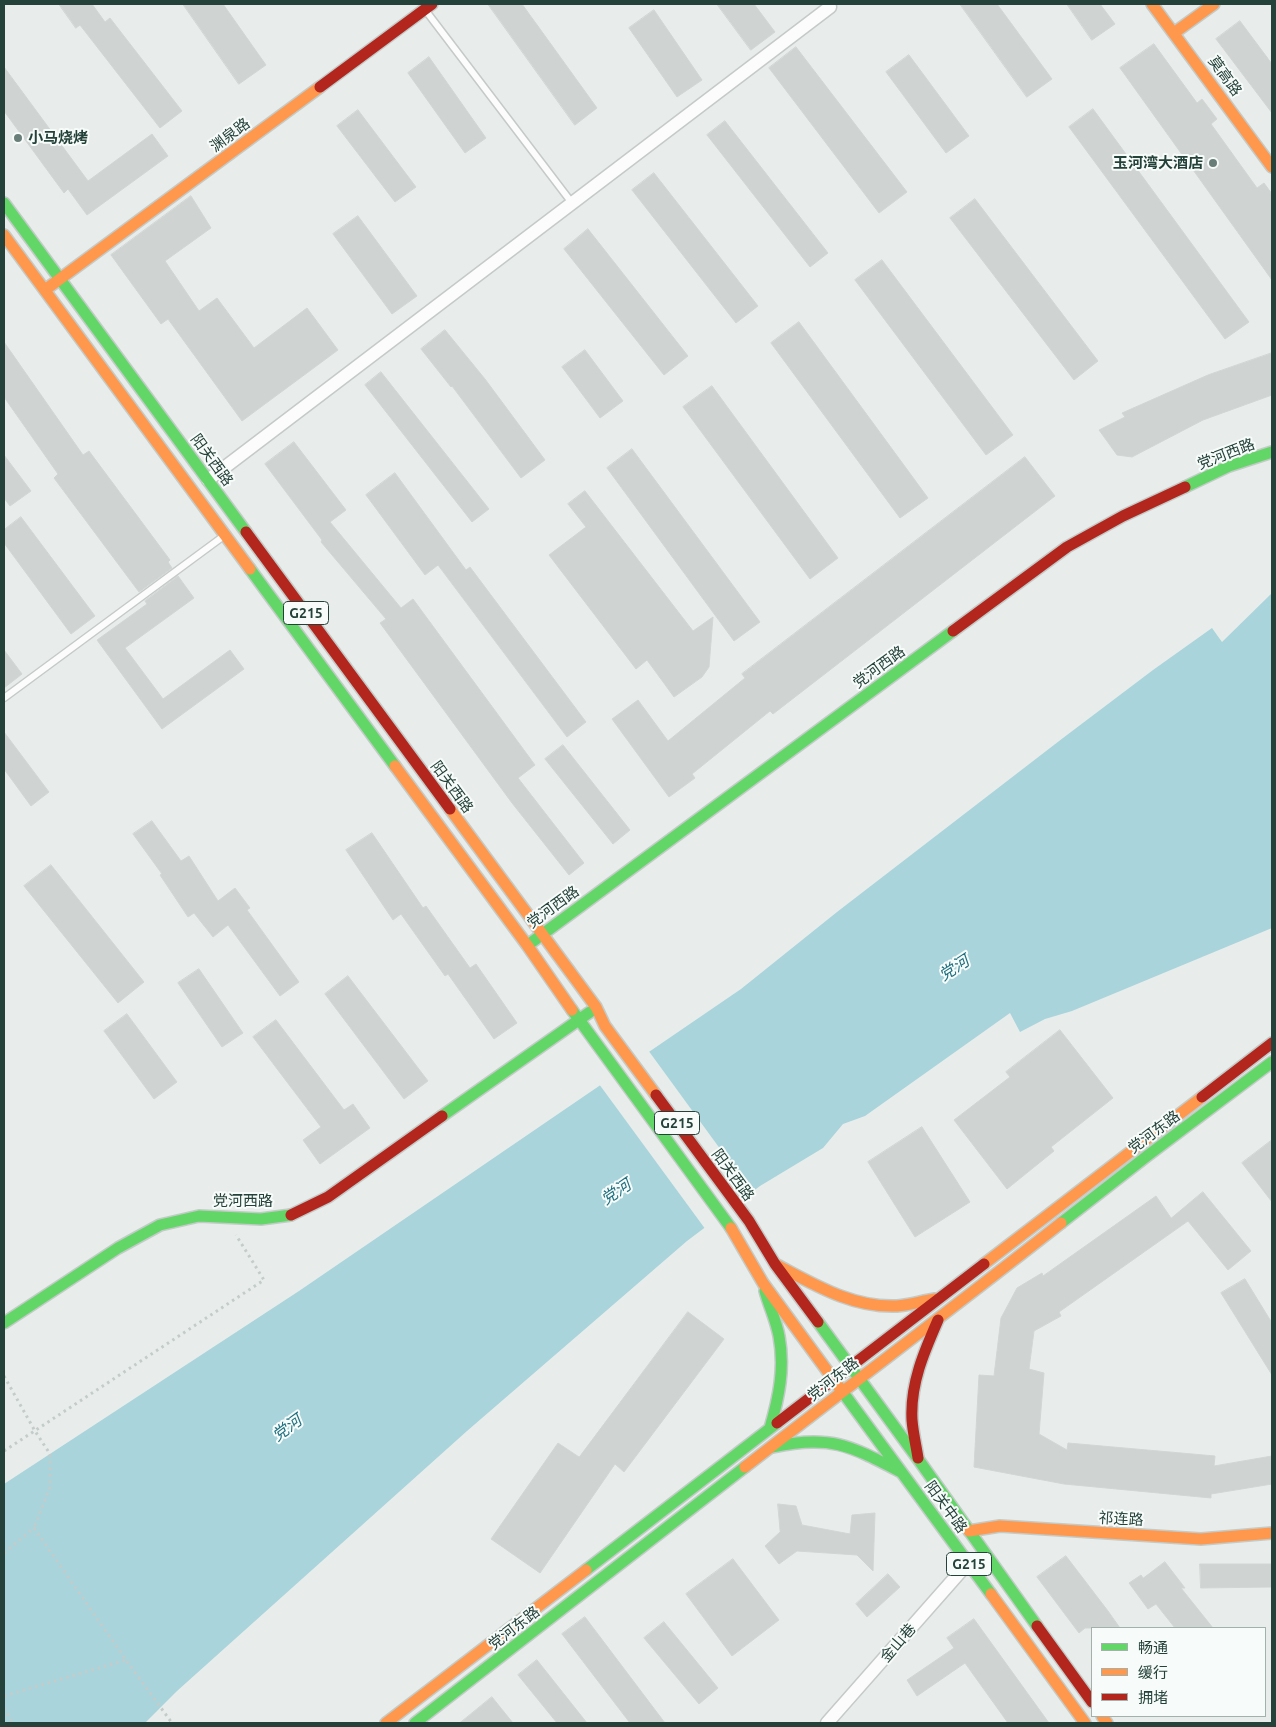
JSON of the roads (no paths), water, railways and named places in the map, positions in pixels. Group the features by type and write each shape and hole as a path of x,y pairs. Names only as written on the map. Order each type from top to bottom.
{"main road":[{"name":"莫高路","path":"1152,4 1272,167"},
{"path":"1174,33 1214,4"},
{"name":"渊泉路","path":"45,290 428,6"},
{"name":"阳关西路","path":"4,203 596,1007 605,1026 749,1221 775,1264 869,1393"},
{"name":"G215","path":"4,235 527,946 590,1037 734,1232 763,1283 842,1391"},
{"name":"党河西路","path":"527,946 1067,547 1123,516 1230,466 1272,452"},
{"name":"党河西路","path":"4,1323 118,1248 160,1226 199,1216 261,1219 292,1215 328,1198 596,1007"},
{"name":"党河东路","path":"386,1723 1272,1043"},
{"name":"党河东路","path":"415,1723 858,1378 938,1320 1139,1162 1272,1062"},
{"path":"775,1264 836,1296 862,1304 897,1306 939,1298"},
{"path":"763,1283 779,1335 783,1372 780,1395 770,1428"},
{"path":"918,1459 911,1413 914,1386 921,1358 938,1320"},
{"name":"阳关中路","path":"842,1391 1085,1723"},
{"name":"阳关中路","path":"869,1393 1091,1701"},
{"path":"769,1448 816,1440 835,1443 858,1450 903,1473"},
{"name":"祁连路","path":"969,1531 1000,1526 1202,1538 1272,1533"}],"street":[{"path":"208,480 830,7"},
{"name":"金山巷","path":"827,1723 968,1562"}],"lane":[{"path":"428,6 572,204"},
{"path":"4,698 240,524"}],"water":[{"name":"党河","path":"1272,593 1272,928 1072,1011 1045,1019 1020,1032 1010,1013 865,1116 843,1124 823,1148 760,1186 687,1241 467,1431 177,1691 145,1723 4,1723 4,1484 299,1291 741,989 837,912 1153,670 1212,628 1222,642"}],"place":[{"name":"小马烧烤","path":"18,138"},
{"name":"玉河湾大酒店","path":"1213,163"}]}
